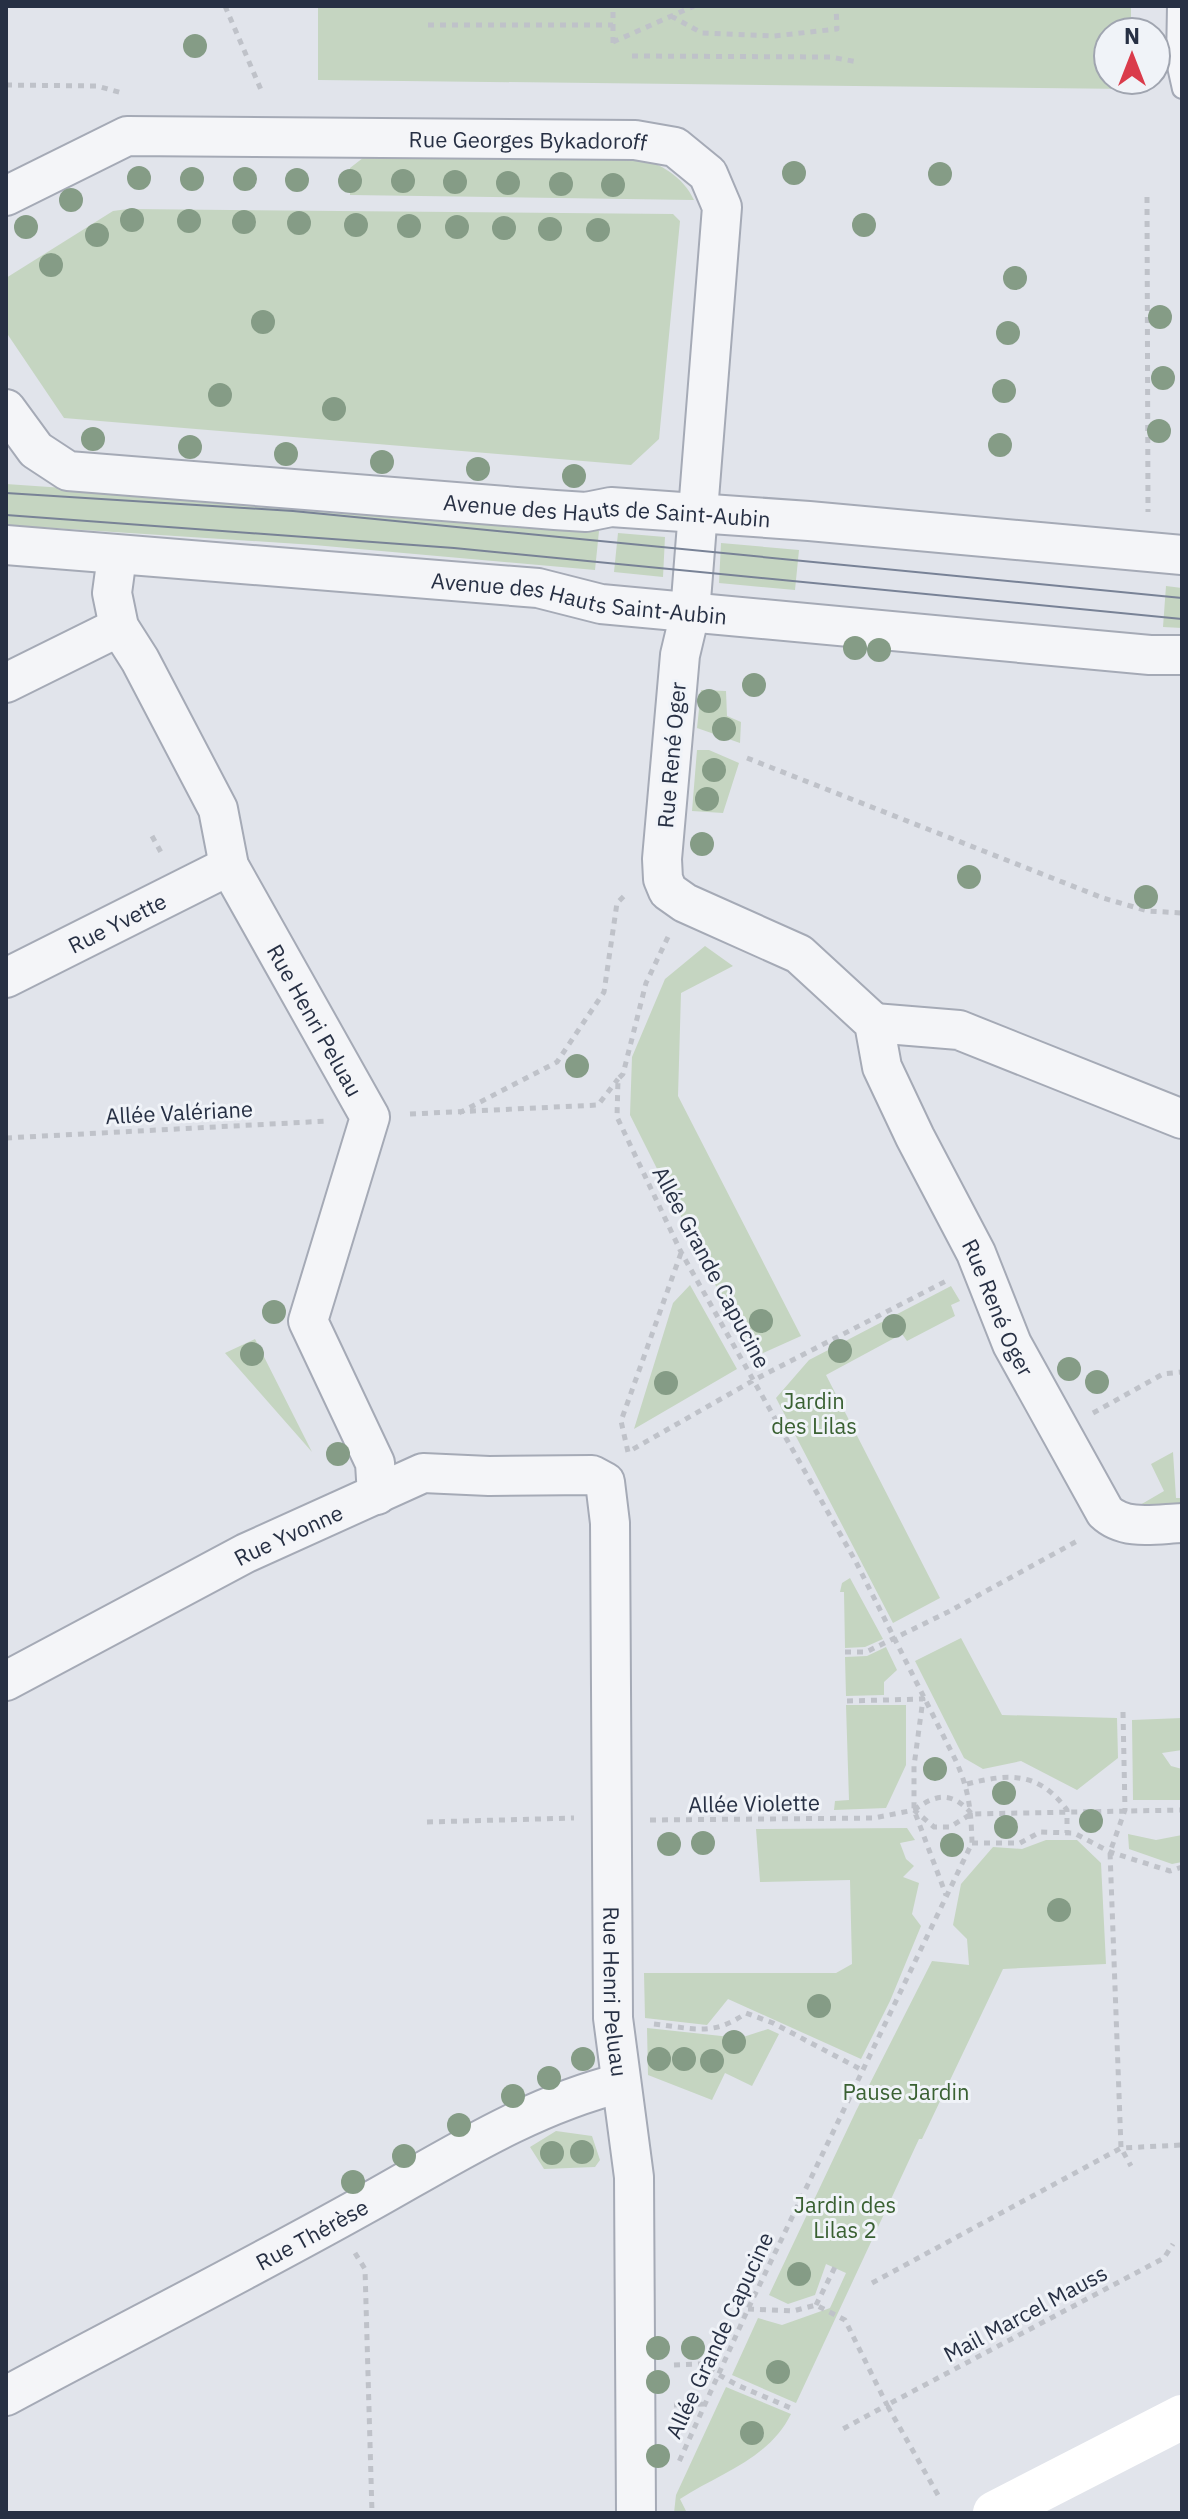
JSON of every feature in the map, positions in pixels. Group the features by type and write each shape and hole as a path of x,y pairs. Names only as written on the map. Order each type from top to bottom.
{"main road":[{"path":"995,2513 1182,2417"}],"street":[{"name":"Rue Georges Bykadoroff","path":"6,196 127,136 635,140 675,147 708,174 722,207 690,613"},
{"name":"Avenue des Hauts de Saint-Aubin","path":"6,409 36,450 68,471 555,510 586,512 611,507 809,521 1182,555"},
{"name":"Avenue des Hauts Saint-Aubin","path":"6,545 538,588 601,604 1166,655"},
{"name":"Rue Henri Peluau","path":"117,556 112,593 119,627 140,660 218,809 229,866 370,1117 308,1321 375,1463 377,1495"},
{"name":"Rue René Oger","path":"690,613 680,655 662,859 663,879 668,891 685,903 799,954 874,1023 882,1067 976,1253 1012,1344 1105,1512 1114,1521 1130,1525 1182,1523"},
{"path":"6,683 119,627"},
{"name":"Rue Yvette","path":"6,978 229,866"},
{"path":"874,1023 959,1030 1182,1119"},
{"name":"Rue Yvonne","path":"6,1681 63,1643 246,1553 423,1473 592,1475"},
{"name":"Rue Henri Peluau","path":"592,1475 605,1482 610,1523 613,2018 634,2177 636,2513"},
{"name":"Rue Thérèse","path":"6,2396 363,2206 518,2119 578,2093 621,2083"}],"lane":[{"path":"1177,6 1176,62 1182,89"}],"path":[{"path":"225,6 262,92"},
{"path":"613,6 613,45 694,6"},
{"path":"671,16 702,33 774,36 837,29 836,6"},
{"path":"428,25 613,25"},
{"path":"632,56 830,57 858,62"},
{"path":"6,85 97,86 122,93"},
{"path":"1147,197 1148,528"},
{"path":"747,758 1103,898 1148,911 1182,913"},
{"path":"459,1113 557,1062 604,992 617,903 631,889"},
{"name":"Allée Grande Capucine","path":"669,934 646,983 623,1074 618,1079 617,1117 681,1252 856,1562 967,1784 972,1843 748,2309 674,2472"},
{"path":"402,1114 598,1105 618,1079"},
{"name":"Allée Valériane","path":"6,1138 341,1120"},
{"path":"681,1252 621,1421 628,1452 754,1380 955,1276"},
{"path":"1089,1415 1163,1374 1182,1372"},
{"path":"845,1652 866,1652 1084,1538"},
{"path":"847,1701 923,1699 914,1766 914,1810 946,1895"},
{"path":"1123,1712 1125,1810 1110,1852 1121,2148 1131,2166"},
{"path":"967,1784 1014,1776 1031,1780 1047,1788 1067,1810 1067,1833"},
{"name":"Allée Violette","path":"645,1821 874,1818 914,1810 929,1799 943,1797 959,1800 971,1814"},
{"path":"914,1810 934,1827 950,1827 971,1814 1182,1810"},
{"path":"427,1822 578,1818"},
{"path":"972,1843 1020,1843 1040,1832 1074,1833 1110,1852 1170,1871 1182,1867"},
{"path":"641,2023 710,2030 728,2026 746,2013 773,2023 862,2070"},
{"path":"872,2283 1121,2148 1182,2145"},
{"name":"Mail Marcel Mauss","path":"839,2431 1164,2258 1173,2244"},
{"path":"351,2246 365,2269 372,2513"},
{"path":"816,2305 835,2267"},
{"path":"748,2309 793,2311 816,2305 845,2320 887,2405 938,2495"},
{"path":"637,2366 700,2364 793,2409"}],"green space":[{"path":"318,6 1131,6 1131,16 1092,16 1092,89 318,80"},
{"path":"368,154 636,156 670,172 684,184 694,200 350,195 350,168"},
{"path":"113,211 673,214 680,221 659,439 631,465 64,418 6,332 6,278"},
{"path":"6,484 325,506 599,531 595,570 314,545 6,525"},
{"path":"618,533 665,537 663,577 614,572"},
{"path":"721,543 799,550 795,590 719,583"},
{"path":"1166,586 1182,588 1182,628 1163,627"},
{"path":"701,690 726,691 727,716 741,722 740,743 697,728"},
{"path":"697,750 709,750 739,763 723,813 692,811"},
{"path":"705,946 733,966 681,993 678,1096 801,1336 752,1358 630,1115 632,1057 665,979"},
{"path":"690,1285 737,1369 634,1429 673,1303"},
{"name":"Jardin des Lilas","path":"951,1286 960,1301 951,1305 955,1316 907,1341 902,1334 826,1375 940,1598 893,1623 776,1398 809,1360"},
{"path":"255,1339 312,1452 225,1353"},
{"path":"1173,1452 1176,1498 1182,1498 1182,1504 1140,1505 1164,1491 1151,1464"},
{"path":"850,1578 883,1639 865,1647 845,1648 844,1592 840,1592 842,1583"},
{"path":"961,1638 1002,1715 1117,1718 1118,1758 1077,1790 1021,1761 983,1769 964,1758 915,1661"},
{"path":"886,1647 897,1670 884,1682 884,1695 846,1696 845,1657 867,1656"},
{"path":"846,1705 906,1705 906,1765 886,1808 834,1810 835,1801 849,1800"},
{"path":"1182,1718 1182,1750 1162,1753 1171,1766 1182,1769 1182,1800 1133,1800 1132,1720"},
{"path":"907,1828 915,1840 900,1843 906,1859 914,1866 903,1877 919,1883 912,1914 921,1926 890,2001 861,2059 728,1999 707,2025 645,2018 644,1973 836,1973 852,1964 850,1880 760,1882 756,1829"},
{"path":"1128,1834 1156,1840 1182,1835 1182,1862 1172,1864 1129,1849"},
{"path":"1046,1840 1077,1840 1101,1863 1106,1964 1003,1969 922,2139 919,2139 796,2403 732,2375 758,2318 782,2325 830,2308 846,2273 826,2264 815,2295 788,2304 769,2295 856,2111 932,1961 969,1965 967,1939 953,1925 961,1884 993,1847 1022,1849"},
{"path":"647,2028 740,2038 768,2029 779,2034 752,2086 725,2073 712,2100 648,2075"},
{"path":"556,2131 592,2136 600,2160 595,2167 544,2169 530,2147"},
{"path":"726,2387 791,2414 782,2430 757,2454 680,2499 687,2513 674,2513 676,2495"}],"tram line":[{"path":"6,493 293,511 1182,598"},
{"path":"6,515 454,548 1182,619"}],"park label":[{"name":"Pause Jardin","path":"906,2091"},
{"name":"Jardin des Lilas 2","path":"845,2216"}]}
